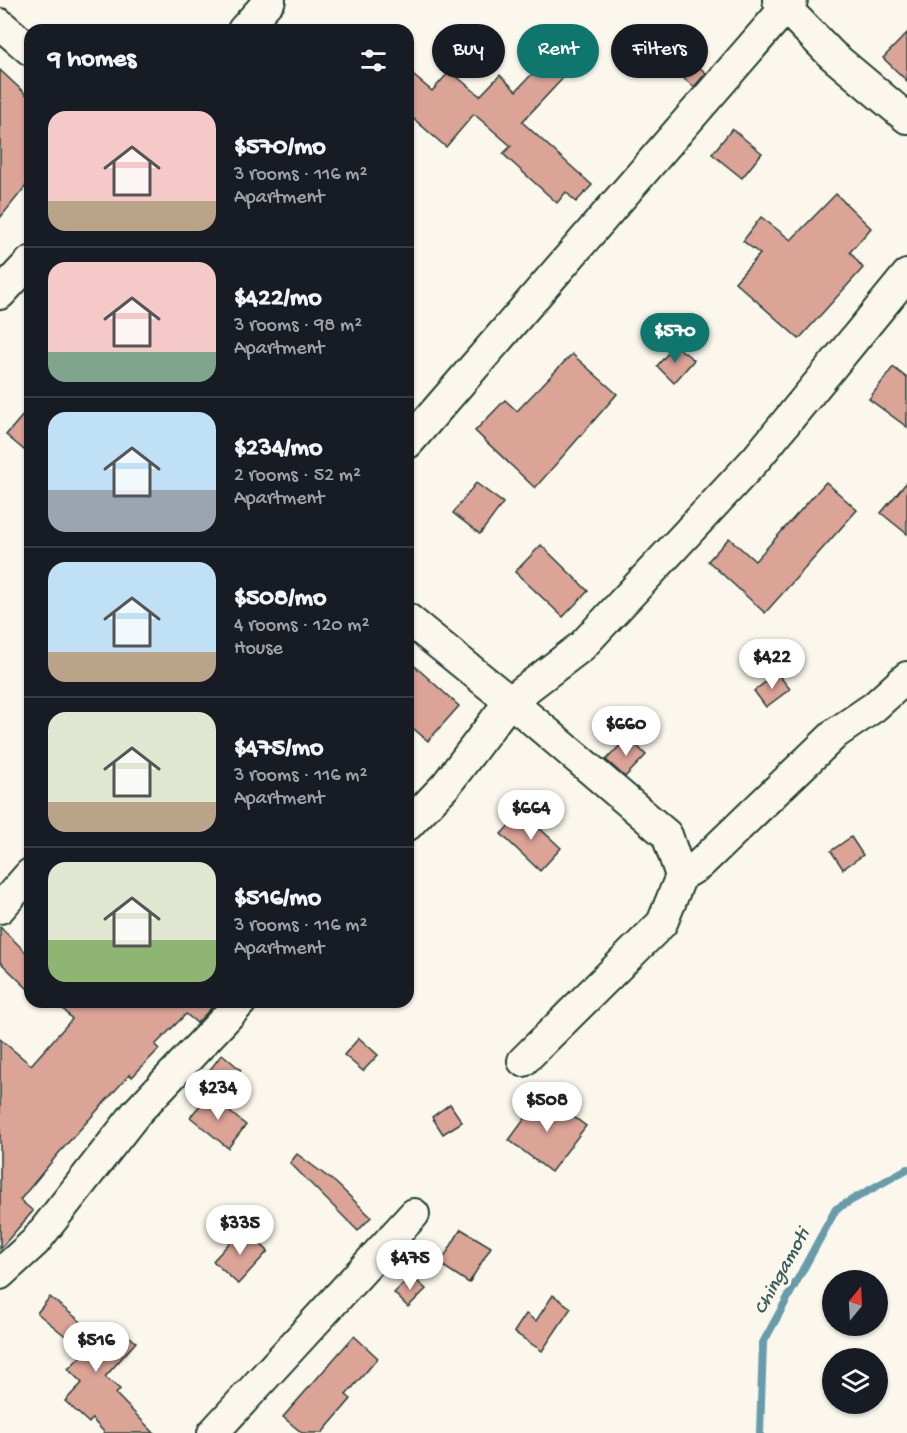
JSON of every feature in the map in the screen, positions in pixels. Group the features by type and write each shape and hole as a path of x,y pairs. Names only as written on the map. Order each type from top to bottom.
{"street":[{"path":"248,24 270,0"},
{"path":"414,436 785,2 832,55 907,118"},
{"path":"0,24 24,45"},
{"path":"0,294 24,268"},
{"path":"414,819 446,785 509,702 582,646 756,459 907,275"},
{"path":"414,624 667,835 681,876"},
{"path":"523,1061 662,923 681,876 699,865 836,733 874,706 907,677"},
{"path":"0,908 24,881"},
{"path":"0,1274 35,1242 137,1112 235,1008"},
{"path":"213,1433 414,1214"}],"building":[{"path":"907,33 907,81 883,58"},
{"path":"0,70 24,92 24,188 0,218"},
{"path":"414,76 432,91 444,78 458,78 480,96 497,78 503,78 516,91 528,78 563,78 522,122 592,185 576,202 566,192 557,203 503,154 511,146 474,114 446,147 414,119"},
{"path":"683,78 702,78 694,87"},
{"path":"732,129 762,153 742,178 712,154"},
{"path":"836,194 871,228 850,252 863,268 799,339 735,282 760,254 743,241 761,217 791,240"},
{"path":"675,345 694,360 674,383 657,366"},
{"path":"572,354 617,394 535,488 475,431 505,400 517,411"},
{"path":"893,367 907,378 907,427 869,399"},
{"path":"24,414 24,450 6,435"},
{"path":"826,482 857,510 765,613 708,561 729,538 755,561"},
{"path":"907,482 907,534 881,513"},
{"path":"476,483 503,503 480,534 453,513"},
{"path":"541,545 588,591 563,617 515,572"},
{"path":"414,665 459,706 428,741 414,729"},
{"path":"777,673 790,689 766,707 754,691"},
{"path":"628,737 646,755 625,777 606,760"},
{"path":"522,812 561,848 540,871 501,834"},
{"path":"851,837 863,855 843,869 831,851"},
{"path":"0,927 24,950 24,985 0,962"},
{"path":"62,1008 211,1008 197,1023 186,1014 155,1045 159,1049 132,1077 130,1074 58,1154 20,1200 33,1211 0,1249 0,1039 31,1065 72,1019"},
{"path":"359,1038 378,1055 363,1071 344,1055"},
{"path":"222,1054 241,1070 225,1090 206,1075"},
{"path":"543,1094 586,1126 551,1172 509,1140"},
{"path":"209,1095 246,1125 228,1148 190,1117"},
{"path":"450,1104 462,1122 443,1134 432,1117"},
{"path":"297,1154 336,1183 371,1217 358,1231 290,1163"},
{"path":"243,1228 268,1251 238,1284 213,1261"},
{"path":"461,1229 491,1247 469,1283 440,1264"},
{"path":"411,1276 426,1289 408,1307 394,1293"},
{"path":"553,1295 571,1308 542,1351 514,1332 526,1314 536,1321"},
{"path":"50,1297 109,1344 121,1330 136,1342 105,1377 120,1389 116,1394 154,1433 105,1433 92,1419 89,1423 65,1401 82,1383 68,1369 85,1352 37,1313"},
{"path":"354,1336 378,1358 346,1395 351,1399 322,1433 302,1433 283,1417"}],"waterway":[{"name":"Chingamoti","path":"760,1433 763,1343 836,1209 907,1169"}]}
